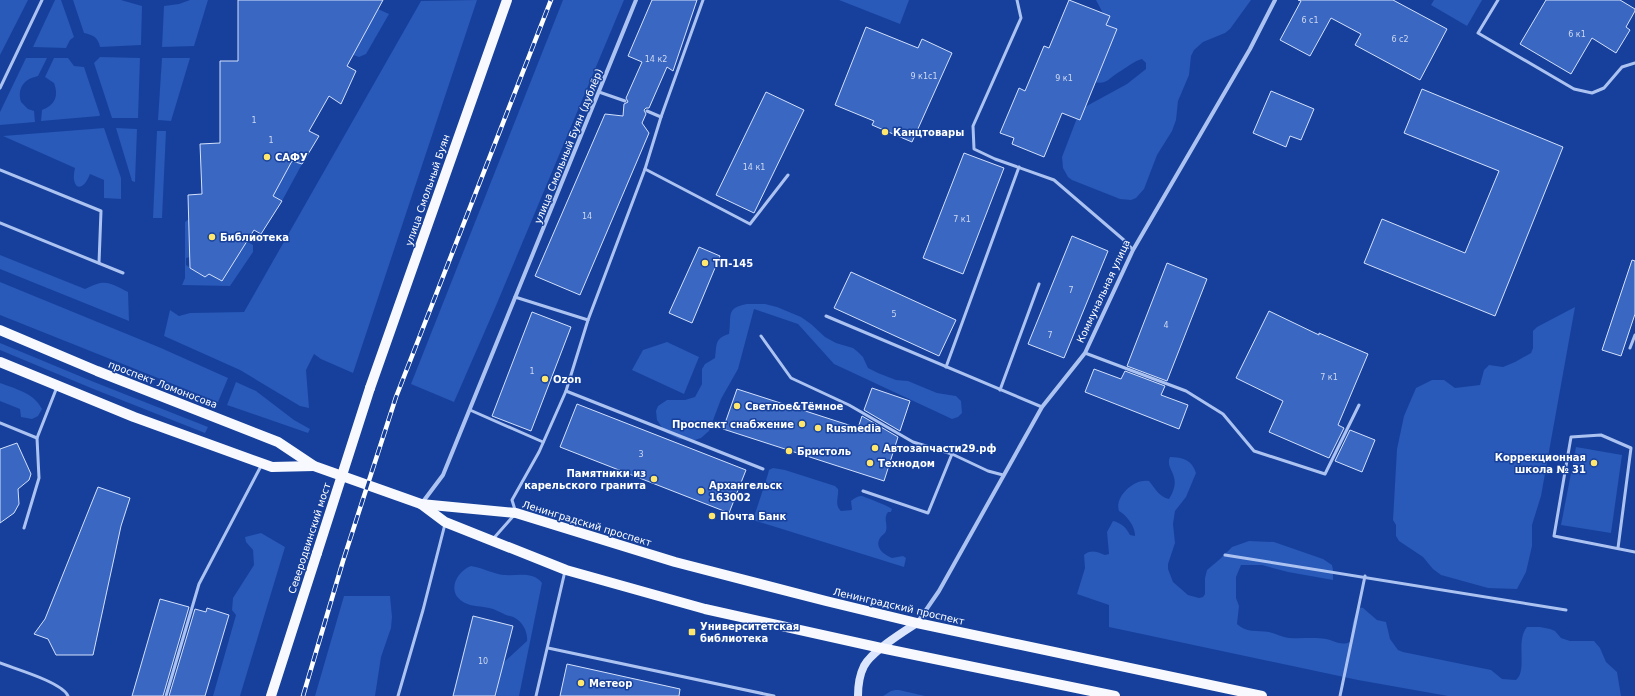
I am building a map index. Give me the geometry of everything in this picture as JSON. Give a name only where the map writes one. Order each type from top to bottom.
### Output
[{"type":"main road","name":"улица Смольный Буян","points":[[370,388],[506,0]]},
{"type":"main road","name":"проспект Ломоносова","points":[[0,330],[97,371],[278,442],[314,466],[421,504]]},
{"type":"main road","name":"проспект Ломоносова","points":[[0,362],[134,417],[262,464],[272,467],[314,466]]},
{"type":"main road","name":"Северодвинский мост","points":[[271,696],[370,388]]},
{"type":"main road","name":"Ленинградский проспект","points":[[421,504],[516,512],[675,562],[917,623],[1262,696]]},
{"type":"main road","points":[[421,504],[445,522],[566,570],[705,609],[881,648],[1115,696]]},
{"type":"main road","name":"Коммунальная улица","points":[[858,696],[858,686],[864,665],[881,648],[917,623]]},
{"type":"street","name":"улица Смольный Буян (дублёр)","points":[[421,504],[443,475],[636,0]]},
{"type":"street","name":"Коммунальная улица","points":[[917,623],[939,591],[1042,407],[1085,353],[1133,250],[1250,49],[1275,0]]},
{"type":"lane","points":[[0,88],[42,0]]},
{"type":"lane","points":[[491,540],[516,512],[512,500],[543,442],[566,391],[588,320],[645,169],[661,117],[703,0]]},
{"type":"lane","points":[[1017,0],[1021,18],[973,126],[974,149],[995,159],[1054,180],[1125,241],[1133,250]]},
{"type":"lane","points":[[1498,0],[1478,34],[1574,90],[1592,93],[1604,88],[1622,67],[1635,63]]},
{"type":"lane","points":[[599,92],[625,101]]},
{"type":"lane","points":[[648,111],[661,117]]},
{"type":"lane","points":[[946,367],[1019,167]]},
{"type":"lane","points":[[645,169],[750,224],[788,175]]},
{"type":"lane","points":[[0,170],[101,211],[99,263]]},
{"type":"lane","points":[[0,223],[123,273]]},
{"type":"lane","points":[[1000,390],[1040,284]]},
{"type":"lane","points":[[515,298],[588,320]]},
{"type":"lane","points":[[826,316],[1042,407]]},
{"type":"lane","points":[[1630,348],[1635,335]]},
{"type":"lane","points":[[761,336],[791,378],[849,405],[913,442],[952,454],[988,471],[1003,475]]},
{"type":"lane","points":[[1085,353],[1186,391],[1223,414],[1254,450],[1325,474],[1359,405]]},
{"type":"lane","points":[[24,528],[39,478],[37,438],[57,386]]},
{"type":"lane","points":[[566,391],[763,469]]},
{"type":"lane","points":[[470,410],[543,442]]},
{"type":"lane","points":[[0,423],[37,438]]},
{"type":"lane","points":[[1618,548],[1631,448],[1601,435],[1571,437],[1554,536],[1635,552]]},
{"type":"lane","points":[[863,491],[928,513],[952,454]]},
{"type":"lane","points":[[166,696],[199,584],[262,464]]},
{"type":"lane","points":[[398,696],[423,610],[445,522]]},
{"type":"lane","points":[[1225,555],[1365,576],[1566,610]]},
{"type":"lane","points":[[536,696],[566,570]]},
{"type":"lane","points":[[1340,696],[1365,576]]},
{"type":"lane","points":[[548,648],[774,696]]},
{"type":"lane","points":[[0,664],[47,680],[66,691],[68,696]]},
{"type":"shaded area","points":[[0,0],[28,0],[0,55]]},
{"type":"shaded area","points":[[55,0],[61,0],[74,37],[70,40],[66,48],[33,47]]},
{"type":"shaded area","points":[[73,0],[121,0],[142,6],[141,45],[100,47],[95,37],[84,33]]},
{"type":"shaded area","points":[[190,0],[208,0],[194,46],[162,47],[164,6],[179,4]]},
{"type":"shaded area","points":[[477,0],[353,373],[321,359],[314,354],[306,370],[309,408],[300,406],[240,370],[164,336],[170,310],[179,316],[190,313],[244,312],[421,1]]},
{"type":"shaded area","points":[[563,0],[624,0],[454,402],[411,384]]},
{"type":"shaded area","points":[[839,0],[909,0],[900,24]]},
{"type":"shaded area","points":[[1096,0],[1251,0],[1230,29],[1225,33],[1203,42],[1194,50],[1191,56],[1189,75],[1178,101],[1176,120],[1172,131],[1157,155],[1144,189],[1136,198],[1131,200],[1120,199],[1072,180],[1068,177],[1063,168],[1062,157],[1077,118],[1083,108],[1127,84],[1146,69],[1146,63],[1142,59],[1133,63],[1105,82],[1094,82],[1107,30],[1106,19]]},
{"type":"shaded area","points":[[1434,0],[1482,0],[1467,26],[1431,5]]},
{"type":"shaded area","points":[[378,9],[389,14],[366,54],[359,57],[353,55]]},
{"type":"shaded area","points":[[100,57],[140,58],[138,118],[112,118],[94,63]]},
{"type":"shaded area","points":[[26,58],[47,58],[38,76],[25,82],[20,92],[21,102],[28,109],[34,111],[35,122],[0,125],[0,112]]},
{"type":"shaded area","points":[[54,58],[68,58],[74,66],[84,67],[100,115],[99,116],[41,121],[42,110],[53,103],[56,96],[54,83],[45,77]]},
{"type":"shaded area","points":[[162,58],[190,58],[171,121],[158,120]]},
{"type":"shaded area","points":[[104,128],[121,178],[121,199],[104,198],[104,180],[90,174],[84,185],[80,187],[78,186],[75,184],[74,180],[75,168],[3,136]]},
{"type":"shaded area","points":[[116,128],[137,129],[135,182],[132,181]]},
{"type":"shaded area","points":[[157,131],[166,131],[162,218],[153,218]]},
{"type":"shaded area","points":[[292,160],[302,164],[282,201],[266,193],[276,190]]},
{"type":"shaded area","points":[[189,219],[190,257],[186,258],[186,265],[205,277],[246,241],[253,245],[253,252],[230,286],[182,285],[185,278],[185,222]]},
{"type":"shaded area","points":[[0,255],[85,289],[98,284],[107,283],[128,292],[129,321],[0,269]]},
{"type":"shaded area","points":[[0,282],[161,348],[228,378],[218,402],[0,315]]},
{"type":"shaded area","points":[[747,304],[765,304],[777,307],[801,317],[825,337],[836,343],[853,348],[863,357],[868,368],[896,380],[908,381],[937,393],[956,396],[961,401],[962,413],[958,417],[952,419],[834,364],[798,324],[754,309],[738,369],[721,399],[709,431],[701,438],[695,440],[679,439],[665,432],[657,420],[656,411],[658,406],[667,400],[685,400],[695,397],[702,384],[702,369],[705,364],[715,358],[716,346],[719,340],[729,334],[732,311],[735,308]]},
{"type":"shaded area","points":[[1575,307],[1541,496],[1532,525],[1532,546],[1526,572],[1517,589],[1488,588],[1441,575],[1433,569],[1423,557],[1399,541],[1396,536],[1396,525],[1393,520],[1397,449],[1404,416],[1416,388],[1432,380],[1444,380],[1455,388],[1480,385],[1484,370],[1489,365],[1503,367],[1531,353],[1533,348],[1533,331],[1537,327]]},
{"type":"shaded area","points":[[667,342],[699,357],[684,394],[632,370],[643,350]]},
{"type":"shaded area","points":[[0,343],[208,427],[205,433],[91,388],[0,350]]},
{"type":"shaded area","points":[[236,382],[256,391],[294,420],[310,429],[308,433],[227,405]]},
{"type":"shaded area","points":[[0,383],[24,392],[34,399],[42,409],[38,416],[32,419],[21,417],[20,409],[0,401]]},
{"type":"shaded area","points":[[1576,447],[1622,455],[1611,533],[1561,525]]},
{"type":"shaded area","points":[[1170,457],[1186,460],[1192,465],[1196,473],[1186,497],[1175,511],[1173,524],[1175,543],[1168,564],[1168,569],[1173,582],[1188,595],[1199,598],[1203,597],[1205,594],[1205,578],[1207,570],[1232,547],[1249,541],[1274,542],[1323,559],[1332,565],[1333,580],[1288,572],[1262,565],[1241,565],[1236,577],[1236,598],[1239,606],[1237,624],[1240,627],[1248,630],[1269,632],[1289,638],[1322,638],[1347,643],[1350,642],[1353,622],[1358,607],[1363,608],[1377,620],[1386,622],[1390,639],[1398,650],[1491,670],[1502,679],[1516,680],[1521,669],[1521,647],[1524,633],[1527,627],[1540,627],[1555,631],[1561,638],[1570,641],[1594,641],[1600,648],[1606,662],[1617,672],[1621,696],[1448,696],[1358,680],[1109,627],[1109,605],[1077,594],[1085,568],[1084,555],[1092,552],[1105,555],[1109,554],[1107,532],[1113,521],[1123,526],[1130,535],[1135,536],[1132,525],[1128,518],[1119,511],[1118,506],[1122,495],[1132,485],[1137,482],[1149,481],[1160,494],[1169,499],[1175,484],[1173,474],[1169,466]]},
{"type":"shaded area","points":[[773,468],[785,470],[835,486],[838,489],[837,504],[841,511],[852,510],[851,501],[859,496],[891,508],[891,512],[888,512],[887,514],[886,531],[880,538],[878,545],[881,551],[889,557],[892,558],[903,556],[906,558],[904,567],[753,520],[769,470]]},
{"type":"shaded area","points":[[261,533],[285,547],[240,696],[213,696],[236,615],[232,610],[233,598],[254,565],[253,550],[246,542],[245,537]]},
{"type":"shaded area","points":[[471,566],[504,575],[529,575],[538,579],[542,583],[519,696],[496,696],[503,663],[527,641],[526,631],[523,625],[514,617],[505,615],[491,608],[474,606],[459,599],[454,589],[455,583],[461,573]]},
{"type":"shaded area","points":[[344,596],[390,596],[392,617],[391,628],[381,657],[375,696],[315,696]]},
{"type":"shaded area","points":[[895,690],[899,690],[925,696],[883,696]]},
{"type":"building","name":"САФУ","points":[[238,0],[383,0],[347,66],[356,71],[341,104],[329,96],[309,131],[319,136],[302,164],[292,161],[273,196],[282,201],[261,234],[254,230],[222,281],[209,274],[205,277],[190,268],[188,195],[202,194],[200,144],[220,143],[220,61],[238,61]]},
{"type":"building","points":[[652,0],[697,0],[673,71],[667,67],[649,108],[644,110],[646,114],[642,123],[649,133],[580,295],[535,276],[605,114],[623,116],[624,104],[628,102],[626,98],[642,62],[628,56]]},
{"type":"building","points":[[1069,0],[1110,16],[1106,25],[1117,29],[1080,120],[1062,113],[1044,157],[1012,144],[1014,138],[1000,133],[1019,88],[1025,91],[1044,46],[1049,48]]},
{"type":"building","points":[[1298,0],[1393,0],[1447,29],[1420,80],[1355,45],[1361,34],[1331,18],[1310,56],[1280,40],[1301,1]]},
{"type":"building","points":[[1546,0],[1620,0],[1635,9],[1635,11],[1626,27],[1630,30],[1616,53],[1592,38],[1571,74],[1520,44]]},
{"type":"building","points":[[866,27],[918,48],[922,39],[952,53],[912,142],[872,125],[874,121],[835,105]]},
{"type":"building","points":[[1422,89],[1563,147],[1495,316],[1364,263],[1382,219],[1465,253],[1499,171],[1404,133]]},
{"type":"building","points":[[1271,91],[1314,109],[1301,140],[1290,136],[1286,147],[1253,133]]},
{"type":"building","points":[[766,92],[804,110],[754,213],[716,195]]},
{"type":"building","points":[[964,153],[1004,168],[963,274],[923,258]]},
{"type":"building","points":[[1072,236],[1108,251],[1064,358],[1028,344]]},
{"type":"building","points":[[699,247],[720,256],[692,323],[669,313]]},
{"type":"building","points":[[1632,260],[1635,261],[1635,314],[1621,356],[1602,350]]},
{"type":"building","points":[[1167,263],[1207,279],[1167,381],[1127,366]]},
{"type":"building","points":[[851,272],[956,320],[939,356],[834,308]]},
{"type":"building","points":[[1269,311],[1319,335],[1319,333],[1368,354],[1338,425],[1344,428],[1329,458],[1269,432],[1283,401],[1236,378]]},
{"type":"building","points":[[532,312],[571,327],[531,431],[492,416]]},
{"type":"building","points":[[1094,369],[1121,379],[1125,371],[1165,386],[1161,395],[1188,405],[1179,429],[1085,392]]},
{"type":"building","points":[[872,388],[910,401],[900,431],[864,410]]},
{"type":"building","points":[[737,389],[858,428],[862,416],[898,437],[884,481],[723,429]]},
{"type":"building","points":[[577,404],[746,470],[729,513],[560,447]]},
{"type":"building","points":[[1350,430],[1375,440],[1362,472],[1335,461]]},
{"type":"building","points":[[17,443],[31,474],[29,480],[18,489],[19,504],[14,513],[0,523],[0,449]]},
{"type":"building","points":[[98,487],[130,498],[121,526],[93,655],[56,655],[48,639],[34,634],[45,619]]},
{"type":"building","points":[[160,599],[189,607],[163,696],[132,696]]},
{"type":"building","points":[[207,608],[229,615],[205,696],[169,696],[195,609],[206,612]]},
{"type":"building","points":[[473,616],[513,626],[495,696],[453,696]]},
{"type":"building","points":[[567,664],[680,689],[679,696],[560,696]]},
{"type":"railway","points":[[303,696],[343,561],[396,397],[551,0]]},
{"type":"place","name":"Канцтовары","points":[[885,132]]},
{"type":"place","name":"САФУ","points":[[267,157]]},
{"type":"place","name":"Библиотека","points":[[212,237]]},
{"type":"place","name":"ТП-145","points":[[705,263]]},
{"type":"place","name":"Ozon","points":[[545,379]]},
{"type":"place","name":"Светлое&Тёмное","points":[[737,406]]},
{"type":"place","name":"Проспект снабжение","points":[[802,424]]},
{"type":"place","name":"Rusmedia","points":[[818,428]]},
{"type":"place","name":"Автозапчасти29.рф","points":[[875,448]]},
{"type":"place","name":"Бристоль","points":[[789,451]]},
{"type":"place","name":"Технодом","points":[[870,463]]},
{"type":"place","name":"Коррекционная школа № 31","points":[[1594,463]]},
{"type":"place","name":"Памятники из карельского гранита","points":[[654,479]]},
{"type":"place","name":"Архангельск 163002","points":[[701,491]]},
{"type":"place","name":"Почта Банк","points":[[712,516]]},
{"type":"place","name":"Университетская библиотека","points":[[692,632]]},
{"type":"place","name":"Метеор","points":[[581,683]]}]
